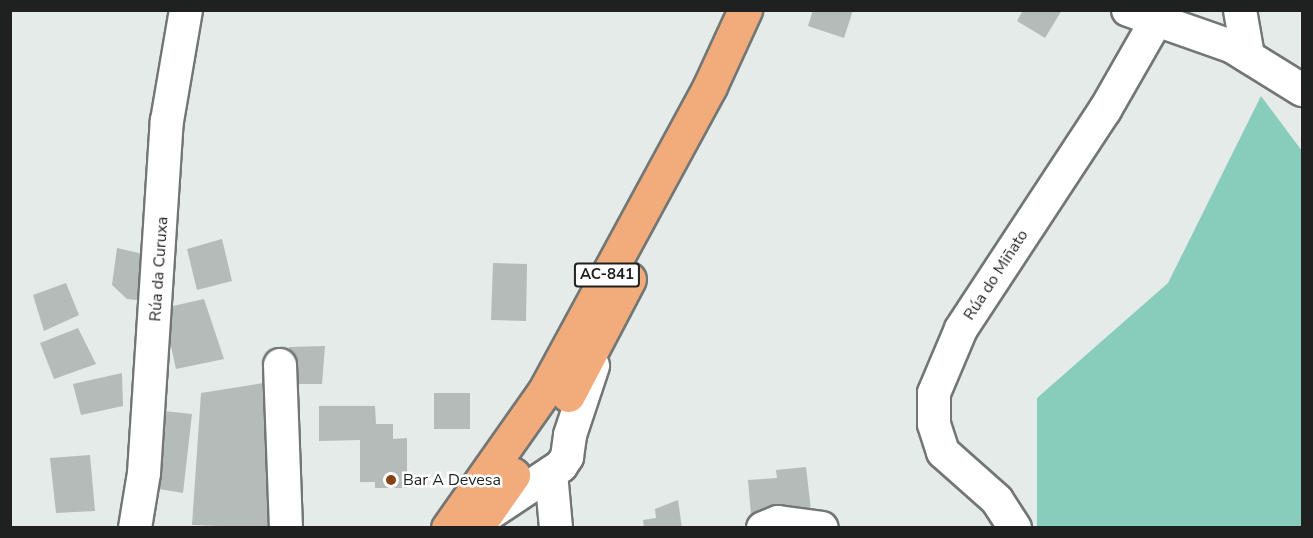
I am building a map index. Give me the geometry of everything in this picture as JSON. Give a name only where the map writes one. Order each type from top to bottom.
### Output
[{"type":"main road","name":"AC-841","points":[[468,519],[529,464],[553,424],[601,312],[745,10]]},
{"type":"main road","name":"AC-841","points":[[468,519],[544,392],[601,312],[766,10]]},
{"type":"street","name":"Rúa da Curuxa","points":[[135,528],[144,473],[167,120],[186,10]]},
{"type":"street","points":[[1240,10],[1248,56]]},
{"type":"street","name":"Rúa do Miñato","points":[[1015,528],[997,501],[943,452],[934,424],[934,393],[961,329],[1105,110],[1158,17],[1210,23],[1301,97]]},
{"type":"street","points":[[280,365],[286,528]]},
{"type":"street","points":[[529,464],[556,528]]},
{"type":"street","points":[[763,528],[778,522],[822,528]]},
{"type":"green space","points":[[1261,96],[1302,151],[1302,527],[1037,527],[1037,398],[1168,283]]},
{"type":"building","points":[[813,10],[853,10],[844,38],[808,26]]},
{"type":"building","points":[[1023,10],[1062,10],[1045,38],[1017,21]]},
{"type":"building","points":[[222,239],[232,281],[197,290],[187,249]]},
{"type":"building","points":[[117,248],[143,254],[137,300],[127,299],[112,285]]},
{"type":"building","points":[[493,263],[527,264],[526,321],[491,320]]},
{"type":"building","points":[[66,283],[79,315],[44,331],[33,295]]},
{"type":"building","points":[[204,299],[224,359],[176,369],[167,328],[173,306]]},
{"type":"building","points":[[78,328],[96,364],[54,379],[40,343]]},
{"type":"building","points":[[325,346],[322,384],[290,384],[289,347]]},
{"type":"building","points":[[122,373],[123,406],[81,415],[73,384]]},
{"type":"building","points":[[270,382],[275,528],[192,525],[201,393]]},
{"type":"building","points":[[434,393],[470,393],[470,429],[434,429]]},
{"type":"building","points":[[319,406],[375,406],[376,424],[393,424],[393,439],[407,438],[407,488],[375,488],[375,482],[360,482],[360,440],[319,441]]},
{"type":"building","points":[[164,411],[192,414],[183,493],[159,489]]},
{"type":"building","points":[[90,455],[95,511],[56,513],[50,458]]},
{"type":"building","points":[[806,467],[811,510],[751,515],[748,480],[777,478],[776,470]]},
{"type":"building","points":[[678,500],[682,528],[644,528],[643,520],[656,518],[655,509]]},
{"type":"place","name":"Bar A Devesa","points":[[391,480]]}]
